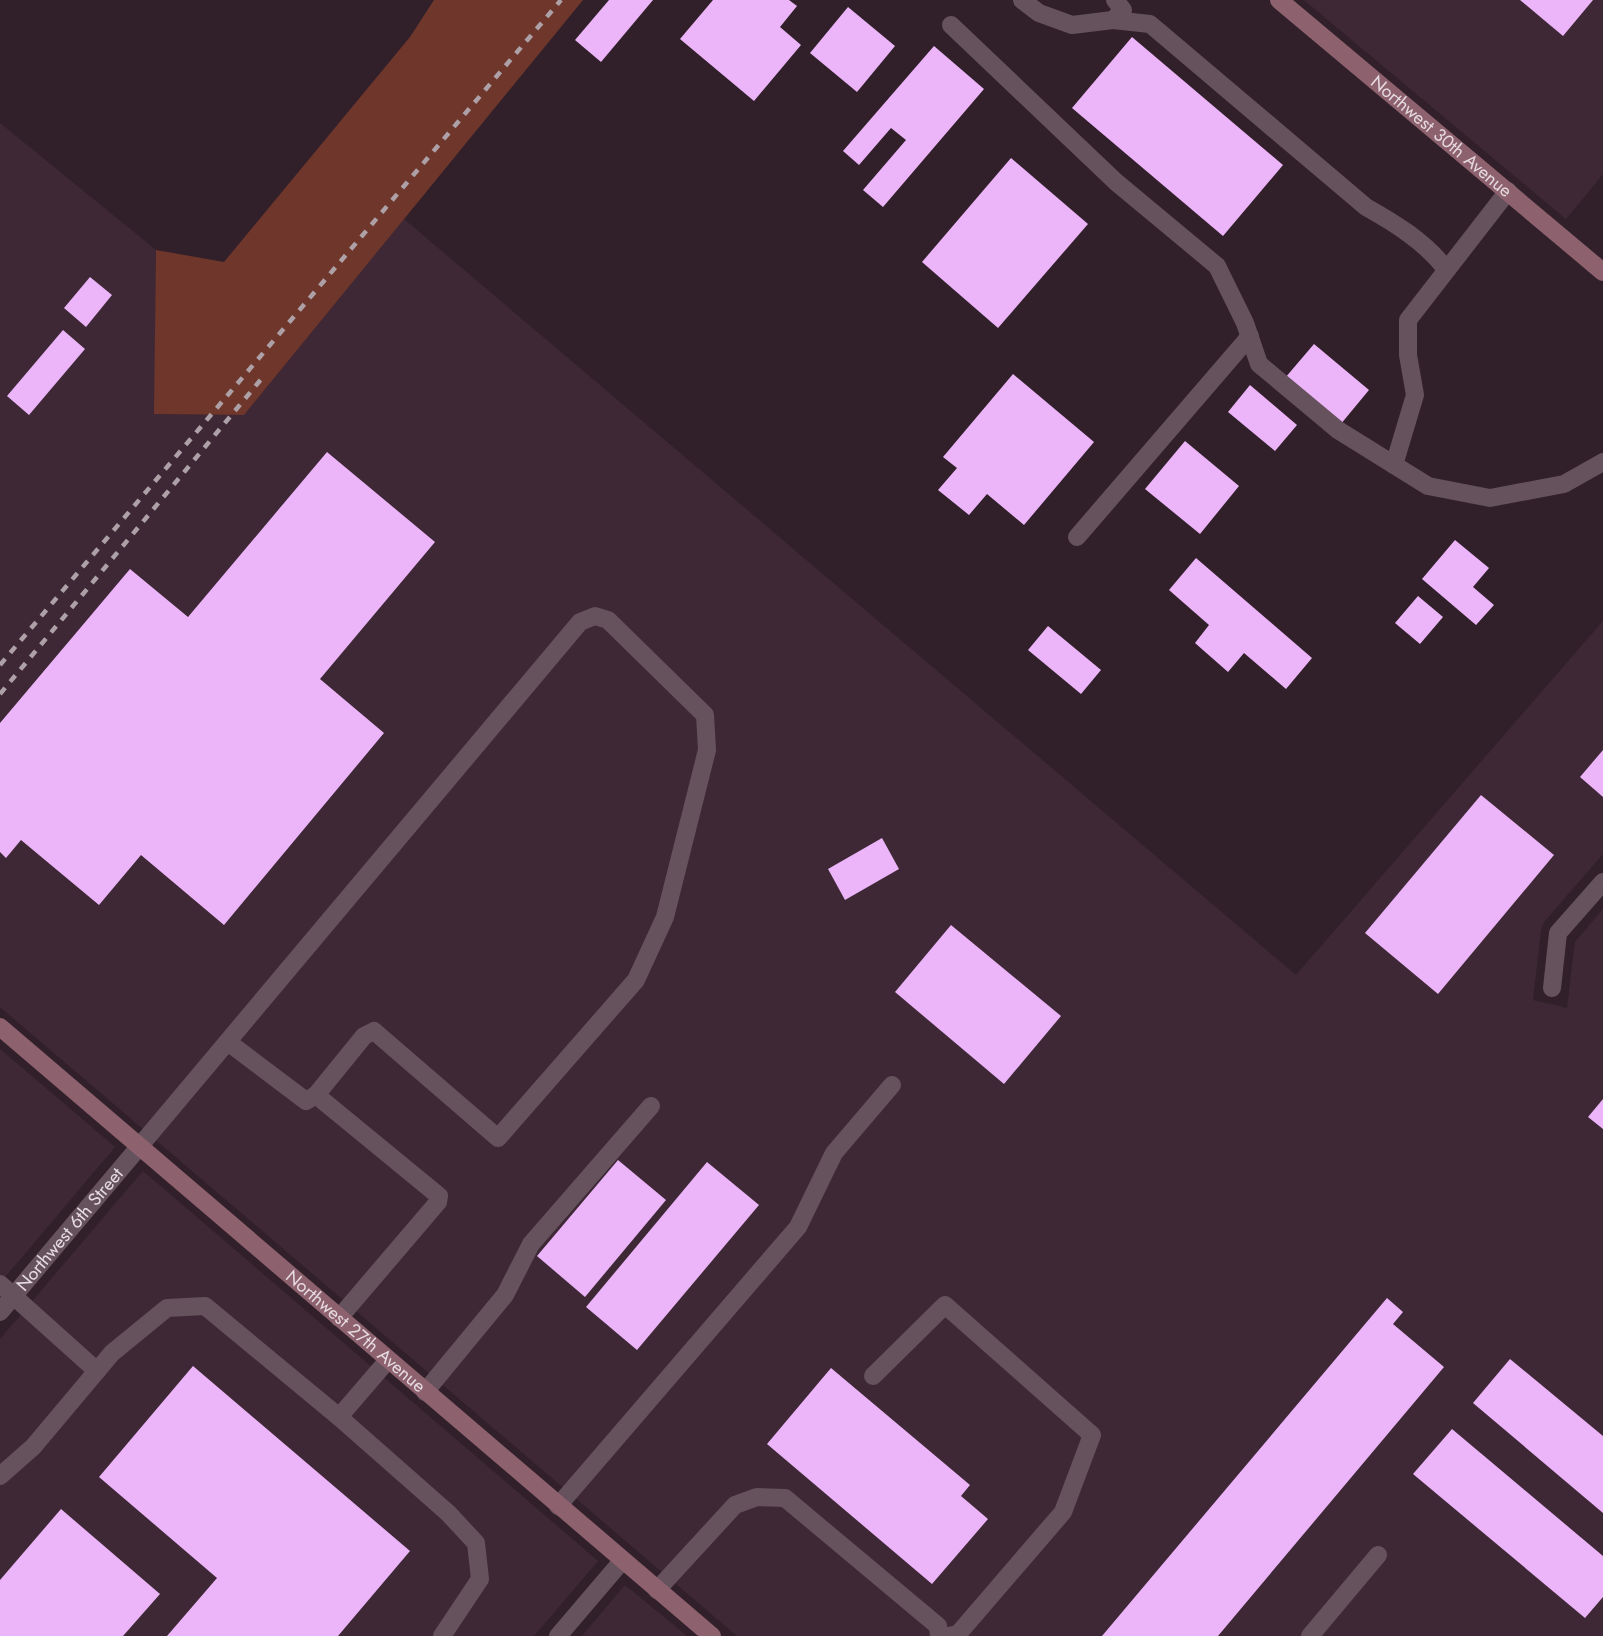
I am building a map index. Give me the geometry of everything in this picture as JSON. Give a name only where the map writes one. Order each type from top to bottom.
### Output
[{"type":"main road","name":"Northwest 30th Avenue","points":[[1279,0],[1603,272]]},
{"type":"main road","name":"Northwest 27th Avenue","points":[[0,1027],[712,1636]]},
{"type":"street","points":[[1022,0],[1039,13],[1072,25],[1113,20],[1150,24],[1366,207],[1403,228],[1432,252],[1446,269]]},
{"type":"street","points":[[1113,20],[1123,10],[1115,0]]},
{"type":"street","points":[[951,25],[1116,182],[1217,267],[1250,336],[1259,364],[1338,430],[1428,486],[1490,498],[1564,484],[1603,462]]},
{"type":"street","points":[[1394,465],[1415,395],[1408,355],[1408,320],[1508,191]]},
{"type":"street","points":[[1077,537],[1250,336]]},
{"type":"street","name":"Northwest 6th Street","points":[[0,1312],[7,1289],[139,1146],[580,622],[595,616],[608,620],[705,715],[707,750],[665,917],[636,980],[498,1138],[374,1031],[364,1036],[316,1095]]},
{"type":"street","points":[[1552,988],[1558,933],[1603,882]]},
{"type":"street","points":[[228,1042],[299,1097],[306,1101],[316,1095],[439,1196],[438,1202],[339,1318]]},
{"type":"street","points":[[558,1506],[798,1227],[834,1153],[892,1085]]},
{"type":"street","points":[[425,1392],[505,1295],[531,1244],[651,1106]]},
{"type":"street","points":[[7,1289],[97,1371]]},
{"type":"street","points":[[873,1376],[945,1305],[1092,1436],[1063,1512],[958,1634],[948,1636]]},
{"type":"street","points":[[0,1476],[33,1447],[112,1353],[167,1308],[206,1306],[339,1417],[448,1513],[477,1543],[480,1579],[442,1636]]},
{"type":"street","points":[[339,1417],[388,1360]]},
{"type":"street","points":[[657,1590],[735,1505],[757,1497],[785,1498],[938,1626],[939,1636]]},
{"type":"street","points":[[1310,1636],[1378,1555]]},
{"type":"street","points":[[558,1636],[622,1561]]},
{"type":"shaded area","points":[[434,0],[583,0],[244,415],[154,414],[156,250],[224,262],[410,37]]},
{"type":"shaded area","points":[[1304,0],[1603,0],[1603,174],[1566,219]]},
{"type":"shaded area","points":[[0,123],[156,250],[155,414],[244,415],[404,219],[1296,975],[1603,621],[1603,854],[1544,922],[1541,930],[1533,1000],[1567,1008],[1575,942],[1603,909],[1603,1636],[737,1636],[0,1007]]},
{"type":"shaded area","points":[[0,1049],[115,1147],[0,1283]]},
{"type":"shaded area","points":[[143,1171],[598,1561],[534,1636],[0,1636],[0,1339]]},
{"type":"shaded area","points":[[625,1585],[687,1636],[582,1636]]},
{"type":"building","points":[[609,0],[653,0],[601,62],[575,40]]},
{"type":"building","points":[[713,0],[789,0],[797,6],[780,27],[801,45],[754,101],[680,39]]},
{"type":"building","points":[[1520,0],[1593,0],[1563,36]]},
{"type":"building","points":[[848,7],[895,46],[857,92],[810,53]]},
{"type":"building","points":[[1132,37],[1283,165],[1223,236],[1072,108]]},
{"type":"building","points":[[934,46],[984,89],[883,207],[863,190],[906,140],[891,128],[859,165],[843,151]]},
{"type":"building","points":[[1011,158],[1088,224],[998,328],[922,262]]},
{"type":"building","points":[[90,277],[112,295],[86,327],[64,308]]},
{"type":"building","points":[[63,330],[85,349],[29,415],[7,396]]},
{"type":"building","points":[[1314,344],[1369,390],[1340,425],[1285,378]]},
{"type":"building","points":[[1013,374],[1094,442],[1024,525],[987,494],[969,515],[938,490],[957,468],[943,457]]},
{"type":"building","points":[[1250,385],[1297,425],[1275,451],[1228,412]]},
{"type":"building","points":[[1185,441],[1239,486],[1200,534],[1145,489]]},
{"type":"building","points":[[327,452],[435,542],[320,679],[384,733],[224,925],[141,855],[99,905],[21,840],[6,858],[0,852],[0,723],[130,569],[188,617]]},
{"type":"building","points":[[1455,540],[1489,568],[1473,587],[1494,605],[1476,625],[1422,579]]},
{"type":"building","points":[[1196,558],[1312,658],[1286,689],[1244,653],[1228,672],[1195,643],[1209,625],[1169,590]]},
{"type":"building","points":[[1418,596],[1443,617],[1420,644],[1395,623]]},
{"type":"building","points":[[1048,626],[1101,670],[1081,694],[1028,650]]},
{"type":"building","points":[[1603,750],[1603,797],[1580,777]]},
{"type":"building","points":[[1481,795],[1554,855],[1438,994],[1365,933]]},
{"type":"building","points":[[882,838],[899,869],[845,900],[828,869]]},
{"type":"building","points":[[951,925],[1061,1016],[1004,1084],[895,992]]},
{"type":"building","points":[[1603,1099],[1603,1129],[1588,1117]]},
{"type":"building","points":[[618,1160],[666,1200],[585,1297],[537,1256]]},
{"type":"building","points":[[707,1162],[759,1205],[637,1350],[586,1307]]},
{"type":"building","points":[[1387,1298],[1403,1312],[1393,1324],[1444,1367],[1218,1636],[1102,1636]]},
{"type":"building","points":[[1510,1359],[1603,1436],[1603,1513],[1473,1403]]},
{"type":"building","points":[[193,1366],[410,1551],[338,1636],[167,1636],[217,1578],[99,1477]]},
{"type":"building","points":[[831,1368],[970,1485],[961,1496],[988,1519],[932,1584],[767,1444]]},
{"type":"building","points":[[1452,1429],[1603,1556],[1603,1597],[1585,1618],[1413,1474]]},
{"type":"building","points":[[61,1509],[160,1594],[123,1636],[0,1636],[0,1580]]},
{"type":"railway","points":[[0,665],[561,0]]},
{"type":"railway","points":[[0,694],[263,377]]}]
